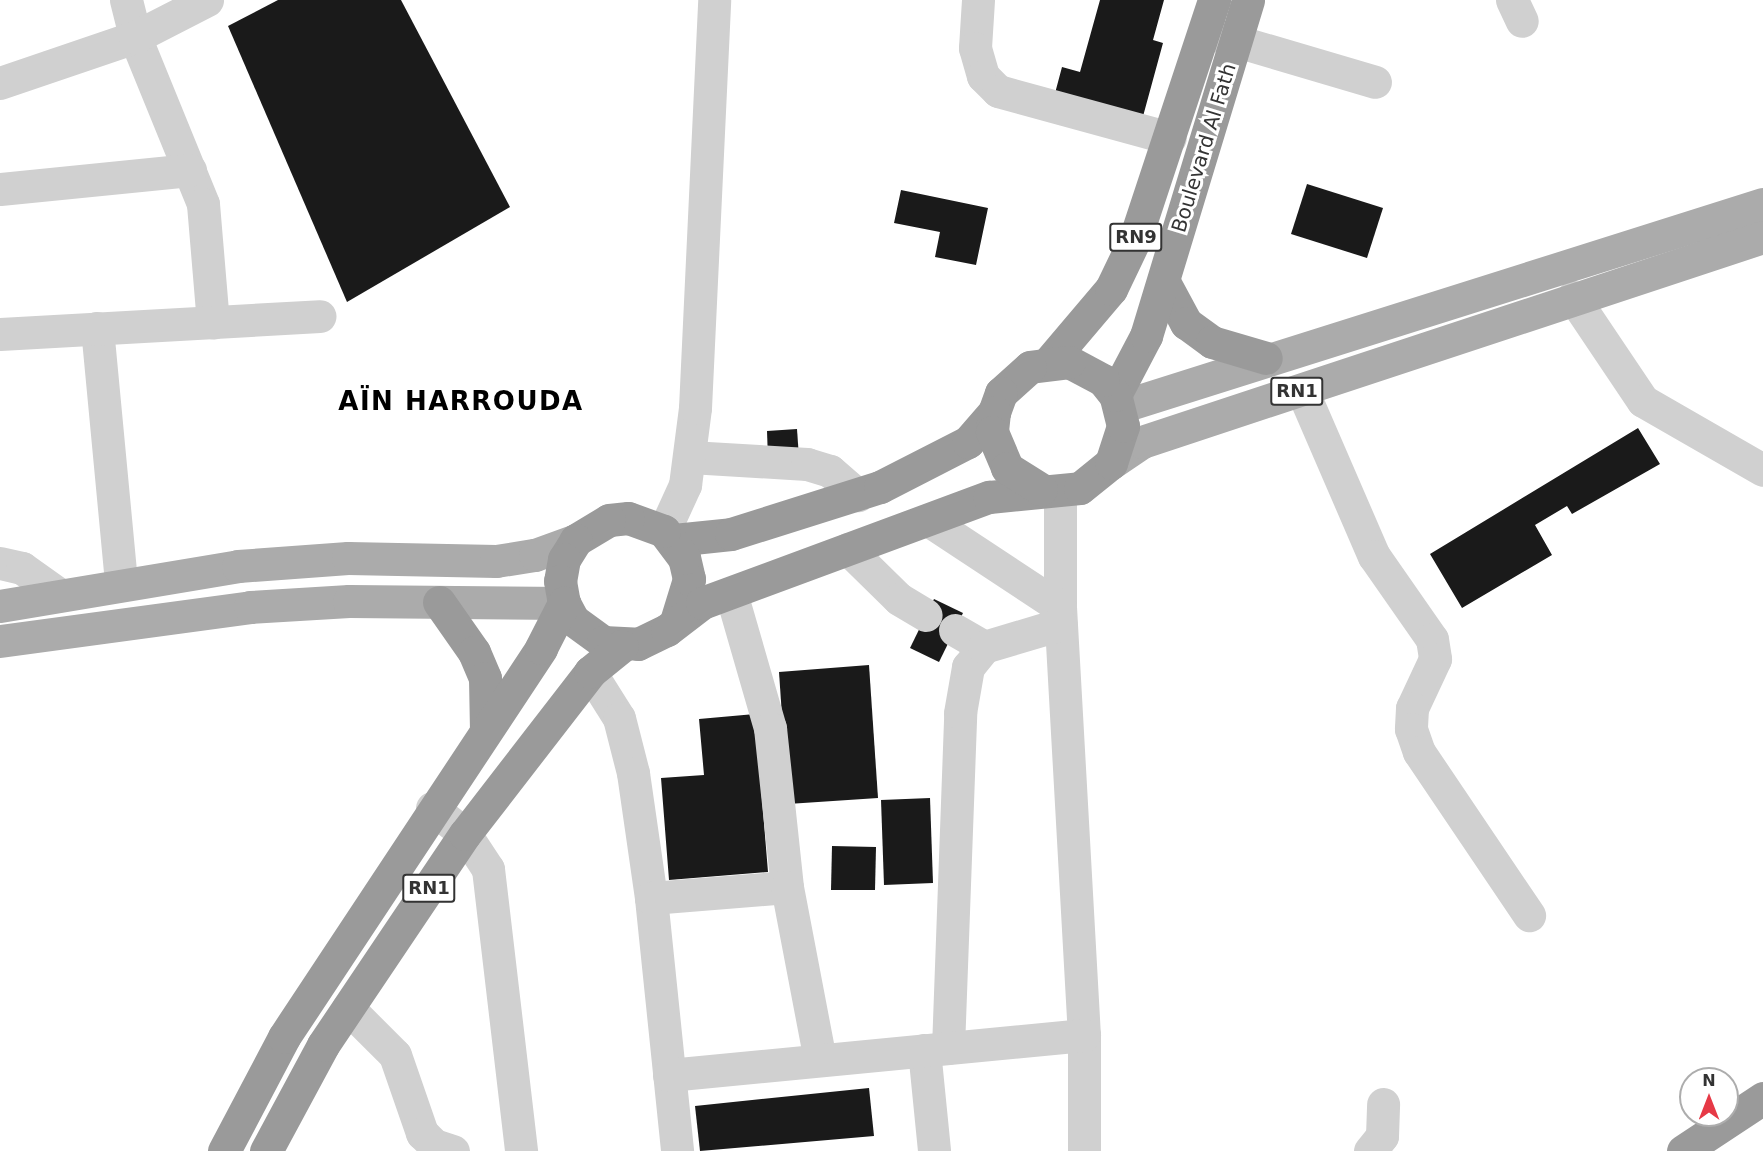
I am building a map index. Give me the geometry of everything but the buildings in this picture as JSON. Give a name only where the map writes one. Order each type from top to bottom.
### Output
[{"type":"highway","name":"Boulevard Al Fath","points":[[1049,362],[1111,289],[1136,239],[1214,0]]},
{"type":"highway","name":"Boulevard Al Fath","points":[[1117,401],[1146,336],[1164,282],[1248,0]]},
{"type":"highway","points":[[1164,282],[1186,323],[1212,342],[1266,358]]},
{"type":"highway","points":[[622,646],[587,633],[564,603],[560,581],[564,559],[576,540],[609,519],[637,519],[669,536],[731,534],[858,495],[960,447],[994,412],[1013,378],[1049,362],[1087,368],[1117,401]]},
{"type":"highway","name":"RN1","points":[[266,1151],[348,1008],[465,834],[590,672],[622,646],[653,639],[677,618],[731,593],[989,497],[1089,483],[1111,463],[1123,426],[1117,401]]},
{"type":"highway","points":[[994,412],[992,432],[1007,468],[1051,490]]},
{"type":"highway","points":[[669,536],[689,579],[677,618]]},
{"type":"highway","points":[[440,602],[474,652],[485,678],[486,729]]},
{"type":"highway","name":"RN1","points":[[224,1151],[285,1037],[432,808],[486,729],[564,603]]},
{"type":"highway","points":[[1683,1151],[1763,1098]]},
{"type":"main road","name":"RN1","points":[[1117,401],[1469,299],[1763,204]]},
{"type":"main road","name":"RN1","points":[[1111,463],[1142,442],[1573,297],[1763,237]]},
{"type":"main road","points":[[0,606],[122,583],[238,566],[348,558],[496,561],[535,555],[576,540]]},
{"type":"main road","points":[[0,641],[250,607],[440,602],[564,603]]},
{"type":"street","points":[[126,0],[135,37],[203,204],[213,323]]},
{"type":"street","points":[[0,83],[135,37],[207,0]]},
{"type":"street","points":[[669,536],[685,485],[690,458],[714,0]]},
{"type":"street","points":[[978,0],[975,48],[983,76],[998,91],[1170,138]]},
{"type":"street","points":[[1205,32],[1375,82]]},
{"type":"street","points":[[0,189],[190,170]]},
{"type":"street","points":[[1573,297],[1642,401],[1763,470]]},
{"type":"street","points":[[0,334],[319,316]]},
{"type":"street","points":[[97,328],[122,583]]},
{"type":"street","points":[[1302,390],[1374,556],[1432,639],[1435,659],[1412,708],[1411,729],[1419,752],[1529,915]]},
{"type":"street","points":[[690,458],[807,464],[830,471],[858,495]]},
{"type":"street","points":[[1051,490],[1084,1035],[1084,1151]]},
{"type":"street","points":[[928,519],[1060,616]]},
{"type":"street","points":[[848,549],[899,598],[926,615]]},
{"type":"street","points":[[0,563],[22,568],[60,595]]},
{"type":"street","points":[[731,593],[770,728],[787,887],[820,1060]]},
{"type":"street","points":[[934,1151],[936,1049],[960,714],[968,667],[984,646],[1060,616]]},
{"type":"street","points":[[955,630],[984,646]]},
{"type":"street","points":[[590,672],[619,718],[633,773],[651,898],[677,1151]]},
{"type":"street","points":[[432,808],[465,834],[488,869],[493,892],[521,1151]]},
{"type":"street","points":[[651,898],[787,887]]},
{"type":"street","points":[[348,1008],[395,1055],[422,1133],[434,1145],[453,1151]]},
{"type":"street","points":[[669,1075],[1084,1035]]},
{"type":"street","points":[[1371,1151],[1382,1136],[1383,1104]]},
{"type":"district","name":"AÏN HARROUDA","points":[[461,402]]}]
